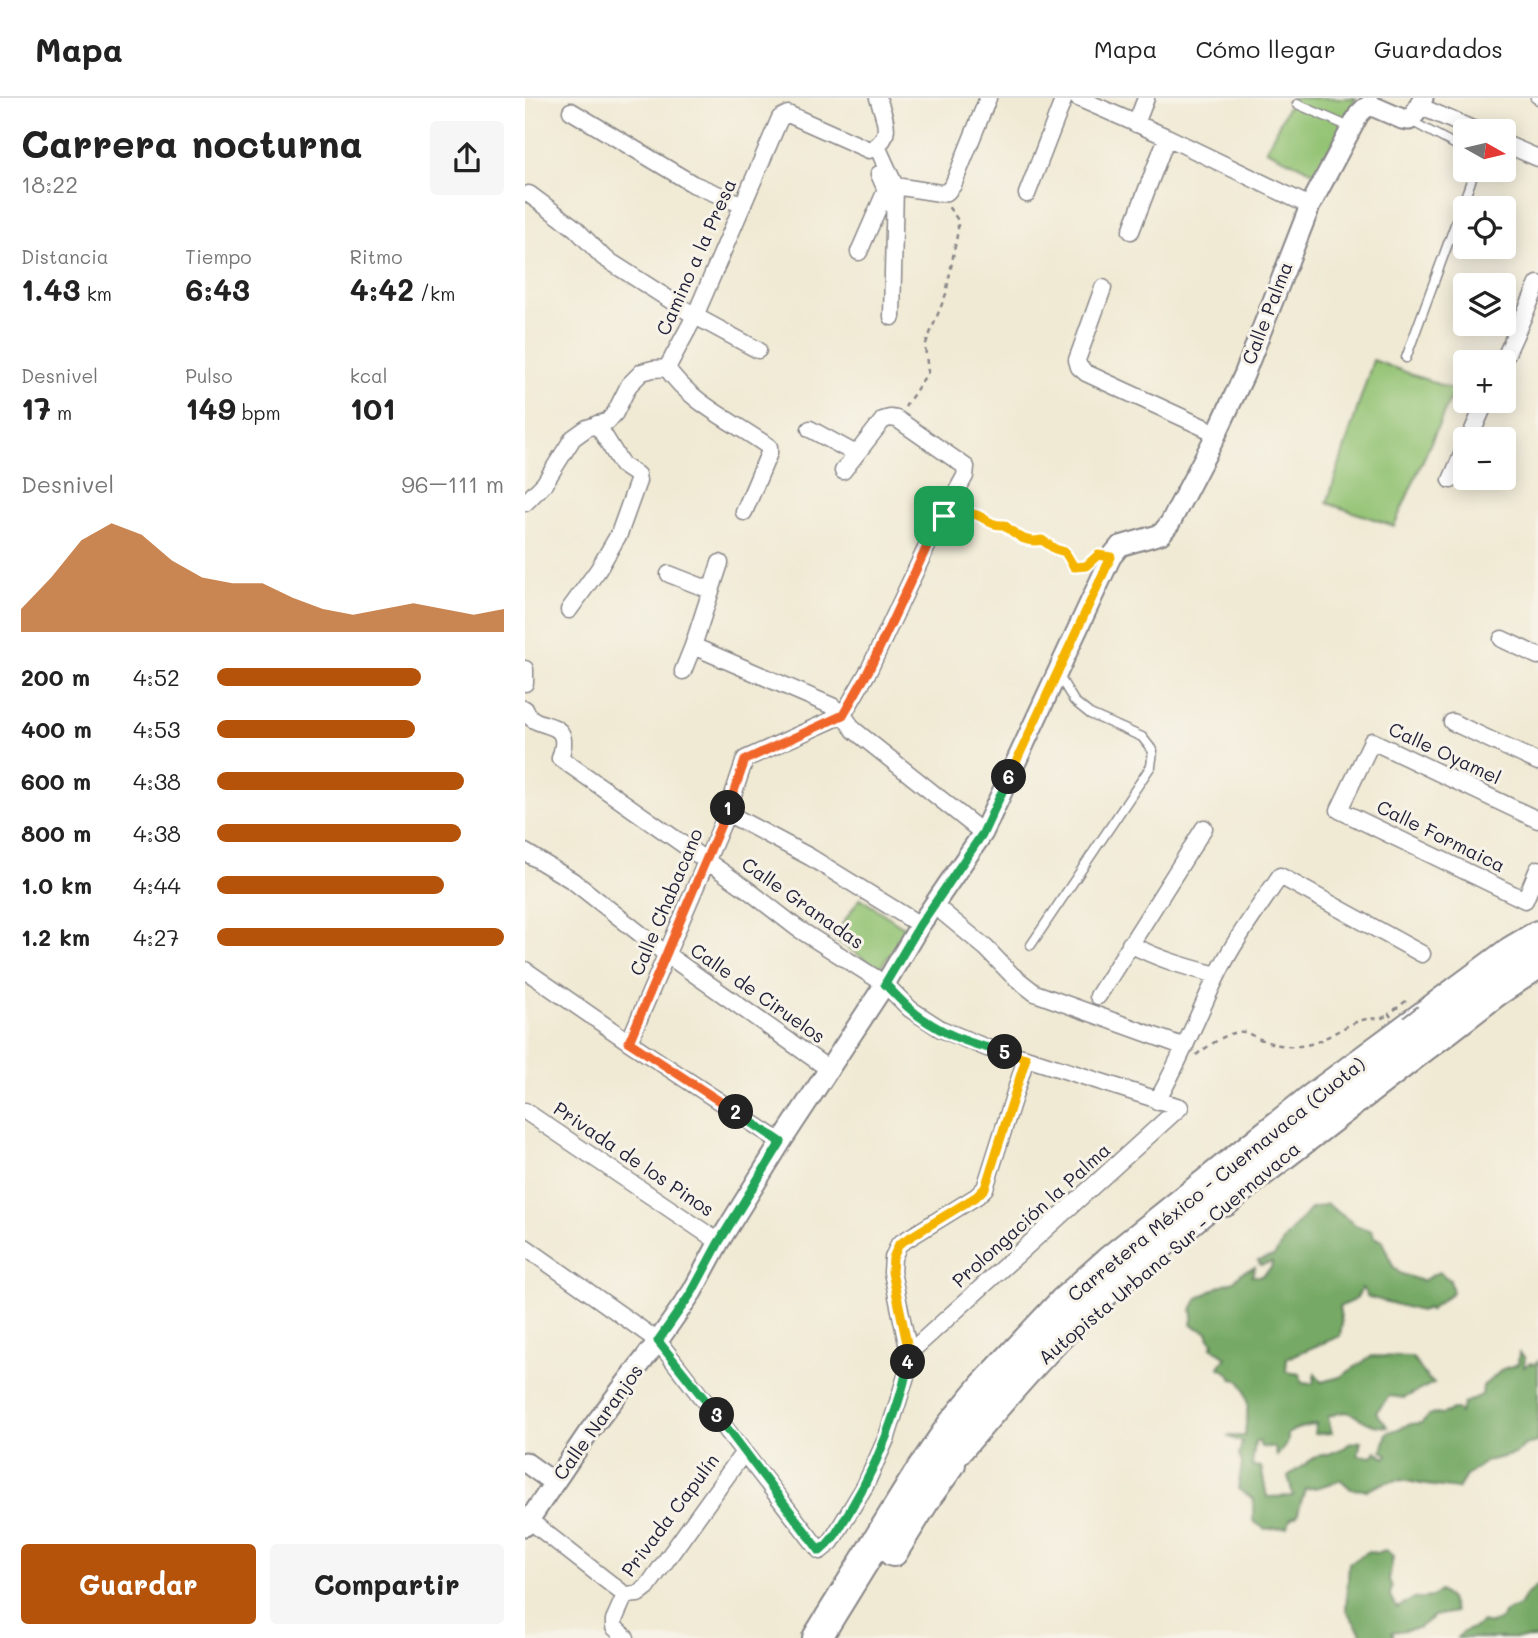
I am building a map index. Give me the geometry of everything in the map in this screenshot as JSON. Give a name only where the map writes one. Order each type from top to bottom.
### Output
[{"type":"highway","name":"Carretera México - Cuernavaca (Cuota)","points":[[818,1638],[917,1476],[951,1426],[985,1385],[1063,1302],[1311,1099],[1511,951],[1538,935]]},
{"type":"highway","name":"Autopista Urbana Sur - Cuernavaca","points":[[818,1638],[917,1481],[948,1437],[1011,1361],[1057,1313],[1125,1252],[1468,986],[1538,943]]},
{"type":"highway","name":"Carretera México - Cuernavaca (Cuota)","points":[[838,1638],[947,1463],[1022,1375],[1074,1321],[1126,1274],[1383,1067],[1507,973],[1538,956]]},
{"type":"highway","name":"Autopista Urbana Sur - Cuernavaca","points":[[838,1638],[937,1483],[982,1424],[1064,1336],[1259,1174],[1496,992],[1538,964]]},
{"type":"street","points":[[873,148],[886,136],[886,124],[878,98]]},
{"type":"street","points":[[895,186],[947,192],[953,185],[988,98]]},
{"type":"street","points":[[1027,194],[1064,98]]},
{"type":"street","points":[[1078,98],[1167,137],[1310,206]]},
{"type":"street","points":[[1136,124],[1146,98]]},
{"type":"street","name":"Calle Palma","points":[[1111,557],[1120,546],[1161,534],[1170,523],[1244,375],[1310,206],[1364,108],[1370,105],[1402,119],[1417,108]]},
{"type":"street","points":[[1417,108],[1453,122]]},
{"type":"street","points":[[571,111],[694,184],[743,205]]},
{"type":"street","name":"Camino a la Presa","points":[[667,368],[695,316],[781,118],[788,114],[873,148]]},
{"type":"street","points":[[1131,231],[1167,137]]},
{"type":"street","points":[[873,148],[895,186],[892,317]]},
{"type":"street","points":[[859,252],[886,190],[873,148]]},
{"type":"street","points":[[1516,149],[1538,158]]},
{"type":"street","points":[[529,194],[575,228],[603,257],[695,316],[758,350]]},
{"type":"street","points":[[1508,350],[1538,284]]},
{"type":"street","points":[[1103,288],[1077,360],[1079,366],[1086,373],[1216,433]]},
{"type":"street","points":[[525,503],[544,484],[573,438],[587,428],[608,421],[629,385],[642,372],[667,368],[684,388],[769,447],[769,453],[744,512]]},
{"type":"street","points":[[843,471],[883,420],[890,418],[897,419],[966,467],[965,476],[930,540],[869,670],[843,715]]},
{"type":"street","points":[[569,610],[598,570],[619,534],[638,481],[637,475],[622,465],[615,456],[597,424]]},
{"type":"street","points":[[810,429],[856,454]]},
{"type":"street","points":[[1451,480],[1453,475]]},
{"type":"street","name":"Calle Naranjos","points":[[527,1523],[588,1433],[692,1292],[719,1242],[781,1142],[830,1070],[920,925],[983,833],[1111,557]]},
{"type":"street","points":[[683,671],[720,563]]},
{"type":"street","points":[[669,574],[710,590]]},
{"type":"street","points":[[1502,639],[1538,656]]},
{"type":"street","points":[[693,646],[832,706],[854,730],[983,833]]},
{"type":"street","points":[[525,669],[525,683]]},
{"type":"street","name":"Calle Granadas","points":[[525,709],[530,717],[561,732],[564,741],[560,758],[748,890],[797,928],[885,984],[910,1009],[941,1030],[987,1048],[1180,1107]]},
{"type":"street","name":"Calle Chabacano","points":[[629,1042],[727,813],[745,760],[843,715]]},
{"type":"street","points":[[1452,722],[1538,762]]},
{"type":"street","name":"Calle Formaica","points":[[1372,741],[1339,810],[1525,900],[1538,869]]},
{"type":"street","name":"Calle Oyamel","points":[[1372,741],[1538,820]]},
{"type":"street","name":"Calle Granadas","points":[[727,813],[810,858],[920,925]]},
{"type":"street","points":[[1098,996],[1204,828]]},
{"type":"street","name":"Calle de Ciruelos","points":[[525,852],[573,881],[666,954],[830,1070]]},
{"type":"street","points":[[1157,1101],[1172,1075],[1217,975],[1280,876],[1422,954]]},
{"type":"street","points":[[934,905],[1035,993],[1185,1046]]},
{"type":"street","points":[[1130,944],[1171,963],[1217,975]]},
{"type":"street","points":[[525,970],[781,1142]]},
{"type":"street","points":[[525,1247],[658,1341],[820,1551],[831,1542],[865,1486],[887,1437],[907,1373],[909,1353],[892,1272],[893,1258],[899,1244],[977,1196],[985,1188],[1026,1058]]},
{"type":"street","name":"Prolongación la Palma","points":[[909,1353],[1180,1107]]},
{"type":"street","name":"Privada de los Pinos","points":[[525,1111],[719,1242]]},
{"type":"street","name":"Privada Capulín","points":[[625,1595],[638,1594],[647,1587],[744,1452]]},
{"type":"street","points":[[525,1462],[553,1482]]},
{"type":"street","points":[[527,1523],[625,1595],[614,1620],[614,1627],[627,1638]]},
{"type":"lane","points":[[1297,104],[1352,128]]},
{"type":"lane","points":[[1417,108],[1453,140]]},
{"type":"lane","points":[[1406,358],[1471,182]]},
{"type":"lane","points":[[1031,945],[1150,766],[1153,751],[1142,737],[1090,714],[1074,701],[1057,674]]},
{"type":"path","points":[[897,419],[928,372],[925,346],[946,294],[958,220],[940,193]]},
{"type":"path","points":[[944,516],[975,514],[995,525],[1004,525],[1031,542],[1042,540],[1065,552],[1074,567],[1086,566],[1098,555],[1111,557]]},
{"type":"path","points":[[1172,1075],[1205,1048],[1231,1034],[1246,1032],[1269,1042],[1298,1046],[1323,1040],[1361,1020],[1386,1016],[1390,1022]]},
{"type":"green space","points":[[1292,98],[1356,98],[1318,174],[1266,150]]},
{"type":"green space","points":[[1373,360],[1453,390],[1394,526],[1327,503]]},
{"type":"green space","points":[[860,898],[908,930],[879,969],[833,938]]},
{"type":"green space","points":[[1327,1204],[1357,1226],[1372,1231],[1374,1237],[1382,1241],[1399,1273],[1422,1281],[1439,1272],[1450,1280],[1453,1292],[1430,1311],[1428,1308],[1420,1311],[1368,1297],[1362,1288],[1356,1299],[1339,1307],[1342,1323],[1340,1336],[1287,1358],[1286,1372],[1300,1374],[1302,1383],[1313,1384],[1315,1373],[1321,1382],[1340,1377],[1372,1356],[1412,1357],[1434,1383],[1404,1398],[1389,1396],[1376,1412],[1388,1427],[1373,1425],[1351,1413],[1342,1412],[1328,1417],[1332,1433],[1314,1434],[1316,1424],[1291,1431],[1288,1434],[1288,1442],[1277,1456],[1275,1448],[1261,1447],[1259,1441],[1255,1441],[1252,1466],[1261,1467],[1267,1497],[1293,1496],[1288,1476],[1317,1456],[1329,1454],[1349,1444],[1361,1441],[1358,1455],[1372,1457],[1376,1451],[1385,1458],[1388,1454],[1382,1451],[1387,1433],[1421,1423],[1428,1416],[1437,1413],[1457,1410],[1460,1413],[1464,1403],[1482,1395],[1483,1386],[1503,1369],[1518,1364],[1519,1353],[1525,1358],[1524,1367],[1538,1361],[1538,1442],[1525,1445],[1515,1454],[1487,1461],[1466,1476],[1458,1489],[1402,1480],[1386,1482],[1368,1490],[1351,1489],[1341,1480],[1305,1489],[1297,1516],[1291,1518],[1287,1527],[1265,1529],[1253,1521],[1254,1499],[1238,1489],[1242,1442],[1227,1436],[1245,1436],[1248,1407],[1246,1395],[1239,1380],[1232,1379],[1219,1367],[1226,1357],[1211,1347],[1214,1344],[1207,1332],[1191,1325],[1191,1311],[1198,1298],[1234,1281],[1242,1272],[1255,1267],[1252,1276],[1262,1276],[1271,1268],[1272,1262],[1261,1265],[1258,1261],[1274,1256],[1310,1209]]},
{"type":"green space","points":[[1369,1551],[1387,1551],[1393,1557],[1389,1580],[1392,1587],[1390,1595],[1397,1608],[1413,1599],[1432,1597],[1440,1591],[1449,1598],[1455,1612],[1434,1616],[1418,1628],[1392,1632],[1394,1638],[1361,1638],[1360,1631],[1346,1610],[1349,1563]]},
{"type":"green space","points":[[1536,1586],[1538,1638],[1457,1638],[1482,1622],[1490,1624],[1500,1619],[1505,1612],[1519,1606]]},
{"type":"route","points":[[975,514],[995,525],[1004,525],[1031,542],[1042,540],[1065,552],[1074,567],[1086,566],[1098,555],[1111,557],[983,833],[920,925],[885,984],[910,1009],[941,1030],[987,1048],[1026,1058],[985,1188],[977,1196],[899,1244],[893,1258],[892,1272],[909,1353],[907,1373],[887,1437],[865,1486],[831,1542],[820,1551],[658,1341],[692,1292],[719,1242],[781,1142],[629,1042],[727,813],[745,760],[843,715],[869,670],[944,516],[975,514]]}]
